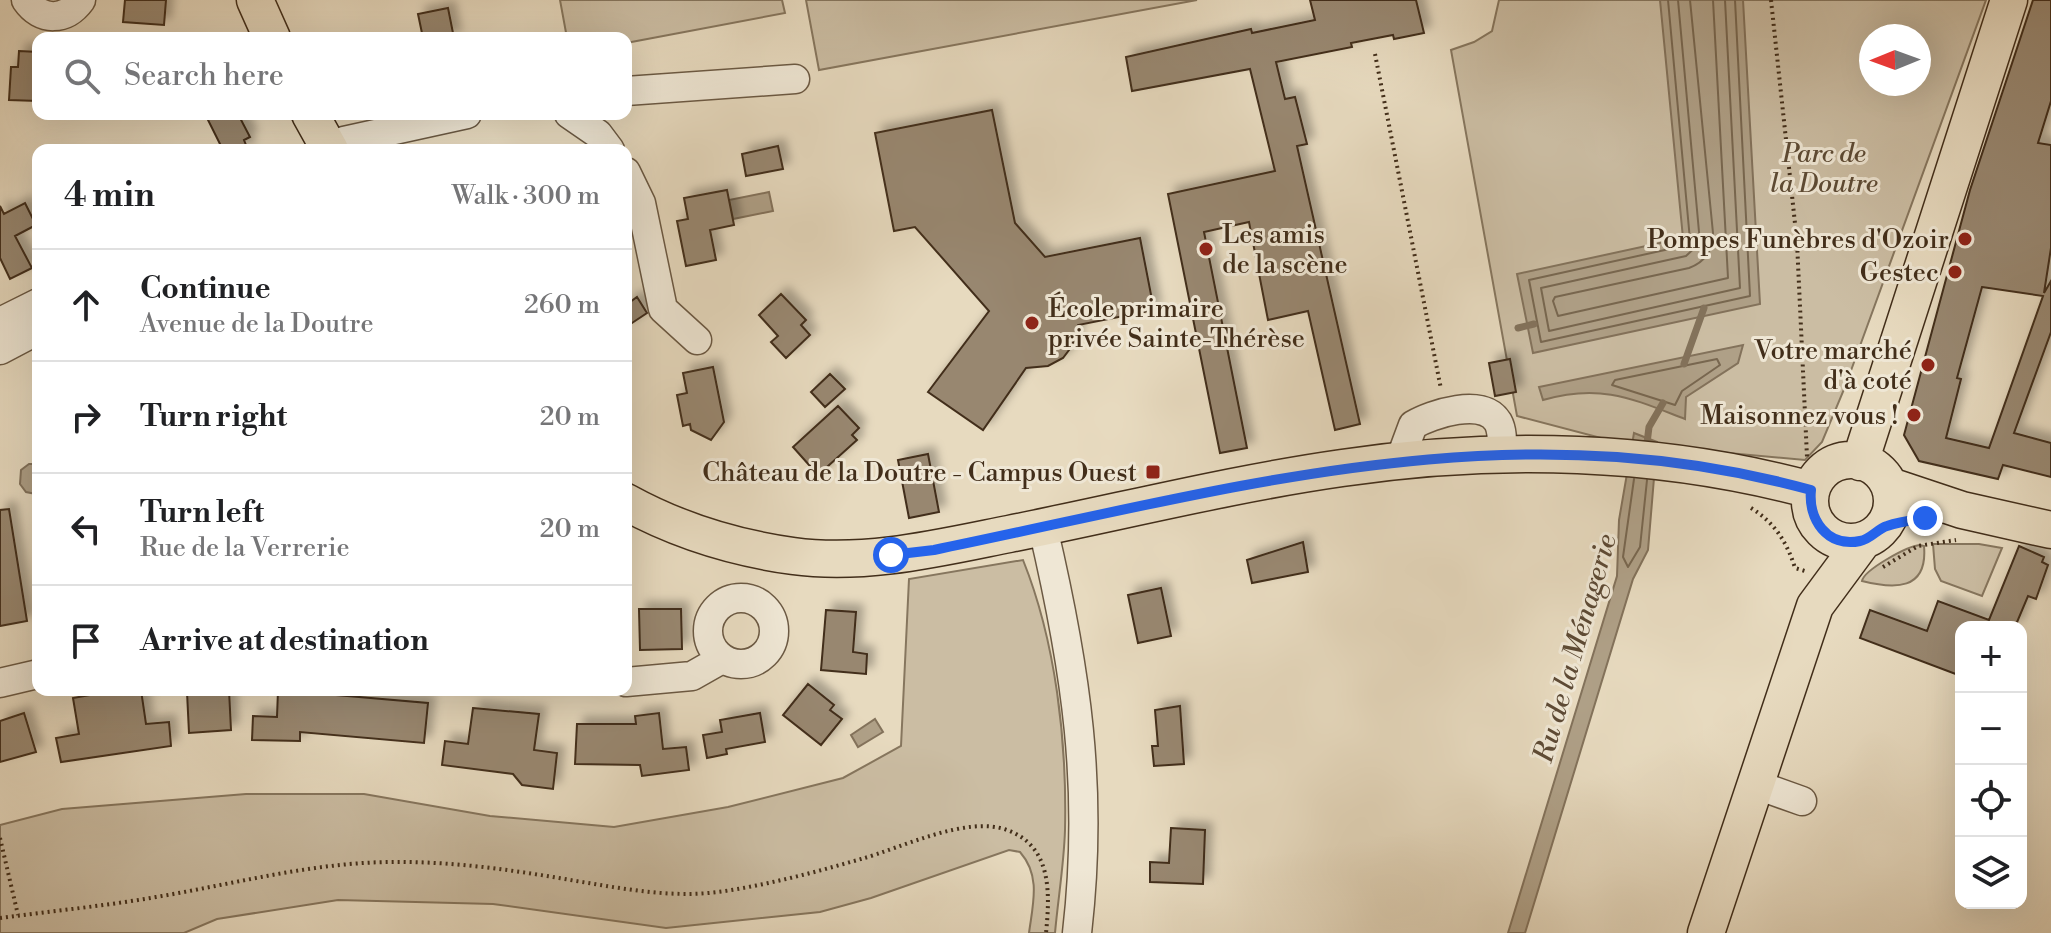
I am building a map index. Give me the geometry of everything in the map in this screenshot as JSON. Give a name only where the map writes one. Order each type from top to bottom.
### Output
[{"type":"main road","points":[[255,0],[269,32]]},
{"type":"main road","points":[[1860,462],[2009,0]]},
{"type":"main road","points":[[313,120],[327,144]]},
{"type":"main road","points":[[632,505],[701,535],[794,556],[834,558],[919,552],[1288,477],[1400,460],[1502,454],[1607,456],[1721,469],[1811,490]]},
{"type":"main road","points":[[1962,510],[1875,545],[1838,541],[1818,526],[1812,515],[1811,490],[1826,469],[1837,463],[1860,462],[1874,467],[1890,486],[1962,510],[2051,530]]},
{"type":"main road","points":[[1815,606],[1875,545],[1891,514],[1890,486]]},
{"type":"main road","points":[[1706,933],[1815,606],[1818,526]]},
{"type":"street","points":[[26,0],[39,14],[49,17],[68,13],[81,0]]},
{"type":"street","points":[[632,91],[795,79]]},
{"type":"street","points":[[342,144],[440,120]]},
{"type":"street","points":[[580,120],[605,133]]},
{"type":"street","points":[[632,184],[641,203],[663,309],[697,340]]},
{"type":"street","points":[[0,322],[32,306]]},
{"type":"street","points":[[0,350],[32,333]]},
{"type":"street","points":[[1400,460],[1413,425],[1445,413],[1482,411],[1496,418],[1501,428],[1502,454]]},
{"type":"street","points":[[1043,528],[1071,657],[1084,752],[1084,871],[1077,933]]},
{"type":"street","points":[[632,681],[692,676],[722,659]]},
{"type":"street","points":[[0,683],[32,675]]},
{"type":"street","points":[[1757,785],[1802,801]]},
{"type":"path","points":[[1771,0],[1797,242],[1810,457],[1798,457]]},
{"type":"path","points":[[1375,54],[1445,413]]},
{"type":"path","points":[[1741,502],[1775,527],[1795,568]]},
{"type":"path","points":[[1875,545],[1927,545]]},
{"type":"path","points":[[0,918],[154,898],[310,868],[389,862],[507,870],[640,893],[700,894],[811,873],[944,833],[989,827],[1007,830],[1023,838],[1040,855],[1047,882],[1046,933]]},
{"type":"path","points":[[0,838],[18,915]]},
{"type":"green space","points":[[560,0],[782,0],[785,13],[632,42],[632,32],[566,32]]},
{"type":"green space","points":[[806,0],[1197,0],[819,70]]},
{"type":"green space","name":"Parc de la Doutre","points":[[1499,0],[1986,0],[1845,387],[1822,442],[1805,460],[1620,443],[1517,416],[1451,50],[1474,42],[1492,31]]},
{"type":"green space","points":[[1933,544],[1979,544],[2002,548],[1982,596],[1941,581],[1935,569]]},
{"type":"green space","points":[[1924,546],[1924,561],[1915,579],[1897,585],[1862,581],[1887,559]]},
{"type":"green space","points":[[1023,560],[1044,624],[1051,658],[1064,762],[1065,830],[1055,933],[1029,933],[1034,890],[1031,871],[1020,852],[1009,850],[871,898],[820,912],[666,928],[493,904],[338,900],[217,919],[184,933],[0,933],[0,825],[62,809],[246,794],[364,794],[490,816],[614,827],[728,807],[843,778],[901,746],[909,579]]},
{"type":"water","points":[[1660,0],[1743,0],[1760,304],[1533,353],[1517,274],[1683,238]]},
{"type":"water","points":[[769,192],[773,211],[733,219],[729,200]]},
{"type":"water","points":[[1743,345],[1738,363],[1686,397],[1685,419],[1633,400],[1600,393],[1564,395],[1543,400],[1539,387]]},
{"type":"water","points":[[1634,433],[1657,442],[1648,550],[1633,579],[1525,933],[1508,933],[1617,576],[1619,520]]},
{"type":"water","points":[[32,464],[32,493],[26,492],[20,484],[21,470]]},
{"type":"water","points":[[875,719],[883,732],[858,747],[851,735]]},
{"type":"building","points":[[125,0],[166,0],[164,25],[123,22]]},
{"type":"building","points":[[1310,0],[1416,0],[1424,33],[1351,43],[1352,47],[1276,62],[1285,99],[1295,97],[1307,144],[1297,146],[1360,424],[1335,430],[1308,311],[1268,320],[1249,222],[1204,232],[1247,448],[1220,453],[1168,194],[1275,171],[1250,69],[1132,91],[1126,57],[1251,29],[1252,33],[1315,20]]},
{"type":"building","points":[[2033,0],[2051,0],[2051,101],[2038,143],[2051,145],[2051,248],[2044,293],[2051,281],[2051,332],[2014,433],[2051,443],[2051,477],[2003,465],[1998,479],[1919,461],[1904,435],[1970,190]],"holes":[[[1982,287],[2043,296],[1989,448],[1946,438],[1961,379],[1957,378]]]},
{"type":"building","points":[[448,8],[453,32],[422,32],[418,14]]},
{"type":"building","points":[[19,51],[32,52],[32,101],[9,100],[11,67],[18,67]]},
{"type":"building","points":[[992,110],[1015,223],[1045,257],[1140,238],[1154,310],[1078,325],[1072,346],[1063,358],[1048,366],[1026,368],[983,430],[928,392],[989,311],[915,227],[894,231],[875,133]]},
{"type":"building","points":[[208,120],[241,120],[250,137],[244,140],[246,144],[220,144]]},
{"type":"building","points":[[778,146],[783,169],[746,176],[742,154]]},
{"type":"building","points":[[727,190],[734,225],[710,230],[716,260],[686,266],[677,221],[688,219],[684,198]]},
{"type":"building","points":[[25,203],[32,217],[32,227],[15,236],[32,268],[10,279],[0,258],[0,206],[4,214]]},
{"type":"building","points":[[781,294],[806,320],[801,325],[810,335],[786,358],[771,342],[778,336],[759,315]]},
{"type":"building","points":[[637,297],[647,313],[632,323],[632,301]]},
{"type":"building","points":[[1510,359],[1516,392],[1495,396],[1489,363]]},
{"type":"building","points":[[713,367],[724,422],[711,440],[691,430],[690,424],[683,426],[677,395],[687,393],[683,373]]},
{"type":"building","points":[[830,374],[845,389],[825,407],[811,392]]},
{"type":"building","points":[[838,406],[859,428],[852,435],[857,440],[818,475],[793,447]]},
{"type":"building","points":[[928,454],[939,512],[909,518],[898,460]]},
{"type":"building","points":[[9,509],[27,621],[0,626],[0,510]]},
{"type":"building","points":[[1303,542],[1308,572],[1252,583],[1247,560]]},
{"type":"building","points":[[2019,546],[2044,557],[2042,562],[2048,565],[2036,599],[2028,596],[2018,621],[1955,621],[1955,674],[1860,638],[1870,610],[1927,631],[1938,601],[1989,620]]},
{"type":"building","points":[[1161,588],[1171,636],[1138,643],[1128,595]]},
{"type":"building","points":[[639,609],[681,609],[682,649],[640,650]]},
{"type":"building","points":[[826,610],[856,612],[853,652],[867,654],[866,674],[821,670]]},
{"type":"building","points":[[808,684],[834,705],[830,710],[842,719],[821,745],[783,715]]},
{"type":"building","points":[[142,696],[146,724],[169,722],[171,746],[61,762],[56,738],[79,734],[73,698]]},
{"type":"building","points":[[187,696],[229,696],[231,730],[189,733]]},
{"type":"building","points":[[278,696],[347,696],[428,703],[424,743],[300,732],[300,741],[252,740],[253,716],[277,717]]},
{"type":"building","points":[[1180,706],[1184,764],[1154,766],[1152,746],[1158,746],[1155,710]]},
{"type":"building","points":[[473,708],[539,714],[534,750],[557,753],[553,789],[522,785],[513,774],[442,765],[445,741],[468,744]]},
{"type":"building","points":[[24,713],[36,752],[0,762],[0,721]]},
{"type":"building","points":[[659,713],[663,749],[686,747],[689,770],[642,776],[640,765],[575,764],[577,724],[636,724],[635,716]]},
{"type":"building","points":[[760,713],[765,742],[726,749],[727,754],[707,758],[703,735],[722,732],[720,720]]},
{"type":"building","points":[[1171,828],[1205,830],[1203,884],[1150,882],[1150,862],[1169,863]]},
{"type":"waterway","name":"Ru de la Ménagerie","points":[[1684,364],[1704,308]]},
{"type":"waterway","points":[[1518,328],[1534,324]]},
{"type":"waterway","name":"Ru de la Ménagerie","points":[[1647,443],[1649,427],[1663,403]]},
{"type":"place","name":"Pompes Funèbres d'Ozoir","points":[[1965,239]]},
{"type":"place","name":"Les amis de la scène","points":[[1206,249]]},
{"type":"place","name":"Gestec","points":[[1955,272]]},
{"type":"place","name":"École primaire privée Sainte-Thérèse","points":[[1032,323]]},
{"type":"place","name":"Votre marché d'à coté","points":[[1928,365]]},
{"type":"place","name":"Maisonnez vous !","points":[[1914,415]]},
{"type":"place","name":"Château de la Doutre - Campus Ouest","points":[[1153,472]]},
{"type":"route","points":[[891,555],[934,550],[1288,477],[1461,454],[1607,456],[1721,469],[1811,490],[1812,515],[1818,526],[1838,541],[1850,543],[1863,541],[1883,527],[1925,518]]}]
